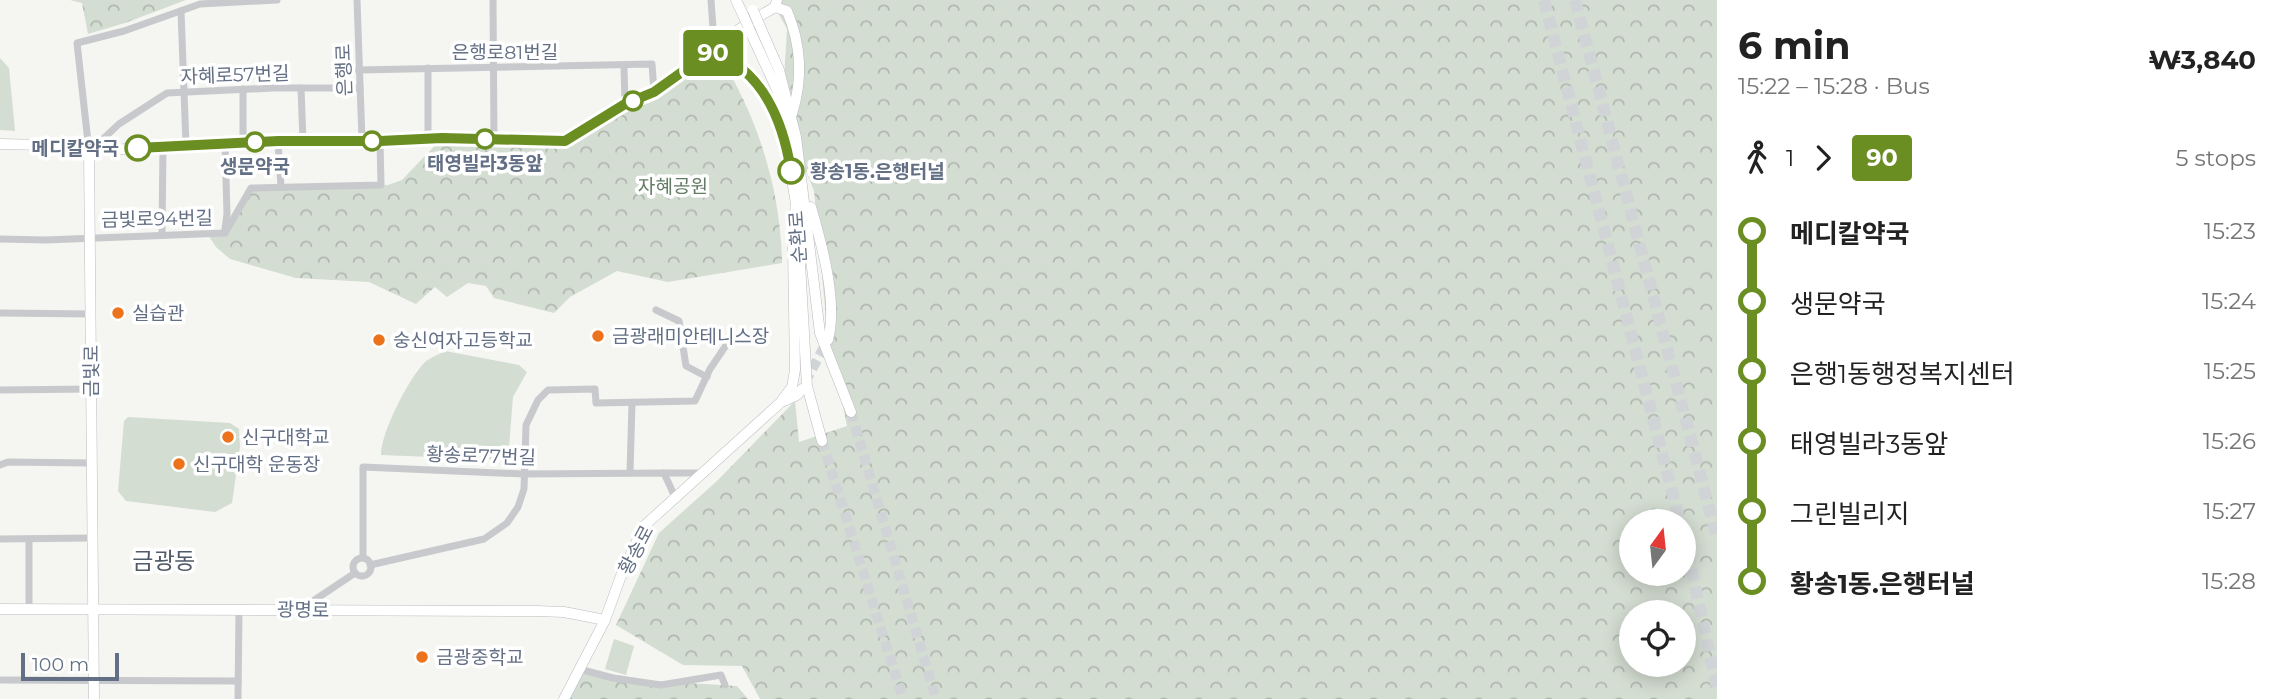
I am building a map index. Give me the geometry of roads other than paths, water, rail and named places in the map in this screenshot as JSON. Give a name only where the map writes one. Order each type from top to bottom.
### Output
[{"type":"main road","name":"순환로","points":[[736,0],[778,92],[796,199],[807,386],[822,442]]},
{"type":"main road","points":[[0,144],[44,145],[89,151],[278,141],[565,141],[625,104],[654,92],[776,3],[787,11],[797,43],[798,94],[792,117]]},
{"type":"main road","name":"순환로","points":[[751,5],[779,70],[792,117],[803,180],[818,323],[827,354],[852,412]]},
{"type":"main road","points":[[710,52],[731,59],[750,75],[771,107],[786,140]]},
{"type":"main road","name":"금빛로","points":[[89,151],[94,699]]},
{"type":"main road","points":[[803,180],[822,250],[830,295],[828,341]]},
{"type":"main road","points":[[780,403],[792,387],[795,370],[793,247],[796,199]]},
{"type":"main road","points":[[780,403],[797,395],[802,389]]},
{"type":"main road","name":"황송로","points":[[564,699],[605,620],[622,573],[644,526],[780,403]]},
{"type":"main road","name":"광명로","points":[[0,609],[564,611],[605,620]]},
{"type":"street","points":[[186,145],[181,11],[200,4],[276,0]]},
{"type":"street","name":"은행로","points":[[357,0],[362,140]]},
{"type":"street","points":[[493,0],[494,139]]},
{"type":"street","points":[[710,52],[713,27],[711,0]]},
{"type":"street","name":"금빛로","points":[[89,151],[77,43],[124,31],[181,11]]},
{"type":"street","name":"은행로81번길","points":[[358,70],[652,64],[654,92]]},
{"type":"street","points":[[624,66],[625,104]]},
{"type":"street","points":[[428,68],[428,139]]},
{"type":"street","points":[[301,88],[303,141]]},
{"type":"street","name":"자혜로57번길","points":[[89,151],[119,124],[167,93],[360,88]]},
{"type":"street","points":[[243,89],[243,142]]},
{"type":"street","points":[[278,141],[281,187]]},
{"type":"street","points":[[225,233],[251,188],[381,185],[380,141]]},
{"type":"street","points":[[225,143],[225,233]]},
{"type":"street","points":[[162,235],[163,146]]},
{"type":"street","name":"금빛로94번길","points":[[0,239],[47,240],[225,233]]},
{"type":"street","points":[[656,310],[679,321],[686,366],[707,377]]},
{"type":"street","points":[[0,313],[91,314]]},
{"type":"street","points":[[370,565],[484,539],[507,523],[519,507],[524,489],[526,425],[538,400],[548,390],[595,389],[596,403],[695,401],[729,341]]},
{"type":"street","points":[[0,390],[91,389]]},
{"type":"street","points":[[630,473],[632,403]]},
{"type":"street","points":[[0,464],[92,463]]},
{"type":"street","name":"황송로77번길","points":[[363,558],[362,467],[524,474],[702,473]]},
{"type":"street","points":[[664,473],[675,497]]},
{"type":"street","points":[[0,539],[92,538]]},
{"type":"street","points":[[29,539],[29,609]]},
{"type":"street","points":[[363,558],[370,565],[366,575],[360,576],[355,573],[353,567],[355,562],[363,558]]},
{"type":"street","points":[[301,609],[355,573]]},
{"type":"street","points":[[238,699],[239,610]]},
{"type":"street","points":[[579,669],[613,678],[661,685],[722,675],[725,685]]},
{"type":"street","points":[[0,680],[238,681]]},
{"type":"tunnel","points":[[1544,0],[1677,509]]},
{"type":"tunnel","points":[[1575,0],[1717,538]]},
{"type":"tunnel","points":[[805,382],[828,340]]},
{"type":"tunnel","points":[[851,412],[936,699]]},
{"type":"tunnel","points":[[822,441],[903,699]]},
{"type":"tunnel","points":[[1695,586],[1717,688]]},
{"type":"place","name":"태영빌라3동앞","points":[[485,139]]},
{"type":"place","name":"생문약국","points":[[255,142]]},
{"type":"place","name":"메디칼약국","points":[[138,148]]},
{"type":"place","name":"황송1동.은행터널","points":[[791,171]]},
{"type":"place","name":"실습관","points":[[118,313]]},
{"type":"place","name":"금광래미안테니스장","points":[[598,336]]},
{"type":"place","name":"숭신여자고등학교","points":[[379,340]]},
{"type":"place","name":"신구대학교","points":[[228,437]]},
{"type":"place","name":"신구대학 운동장","points":[[179,464]]},
{"type":"place","name":"금광중학교","points":[[422,657]]},
{"type":"district","name":"금광동","points":[[164,561]]},
{"type":"park label","name":"자혜공원","points":[[673,186]]}]
